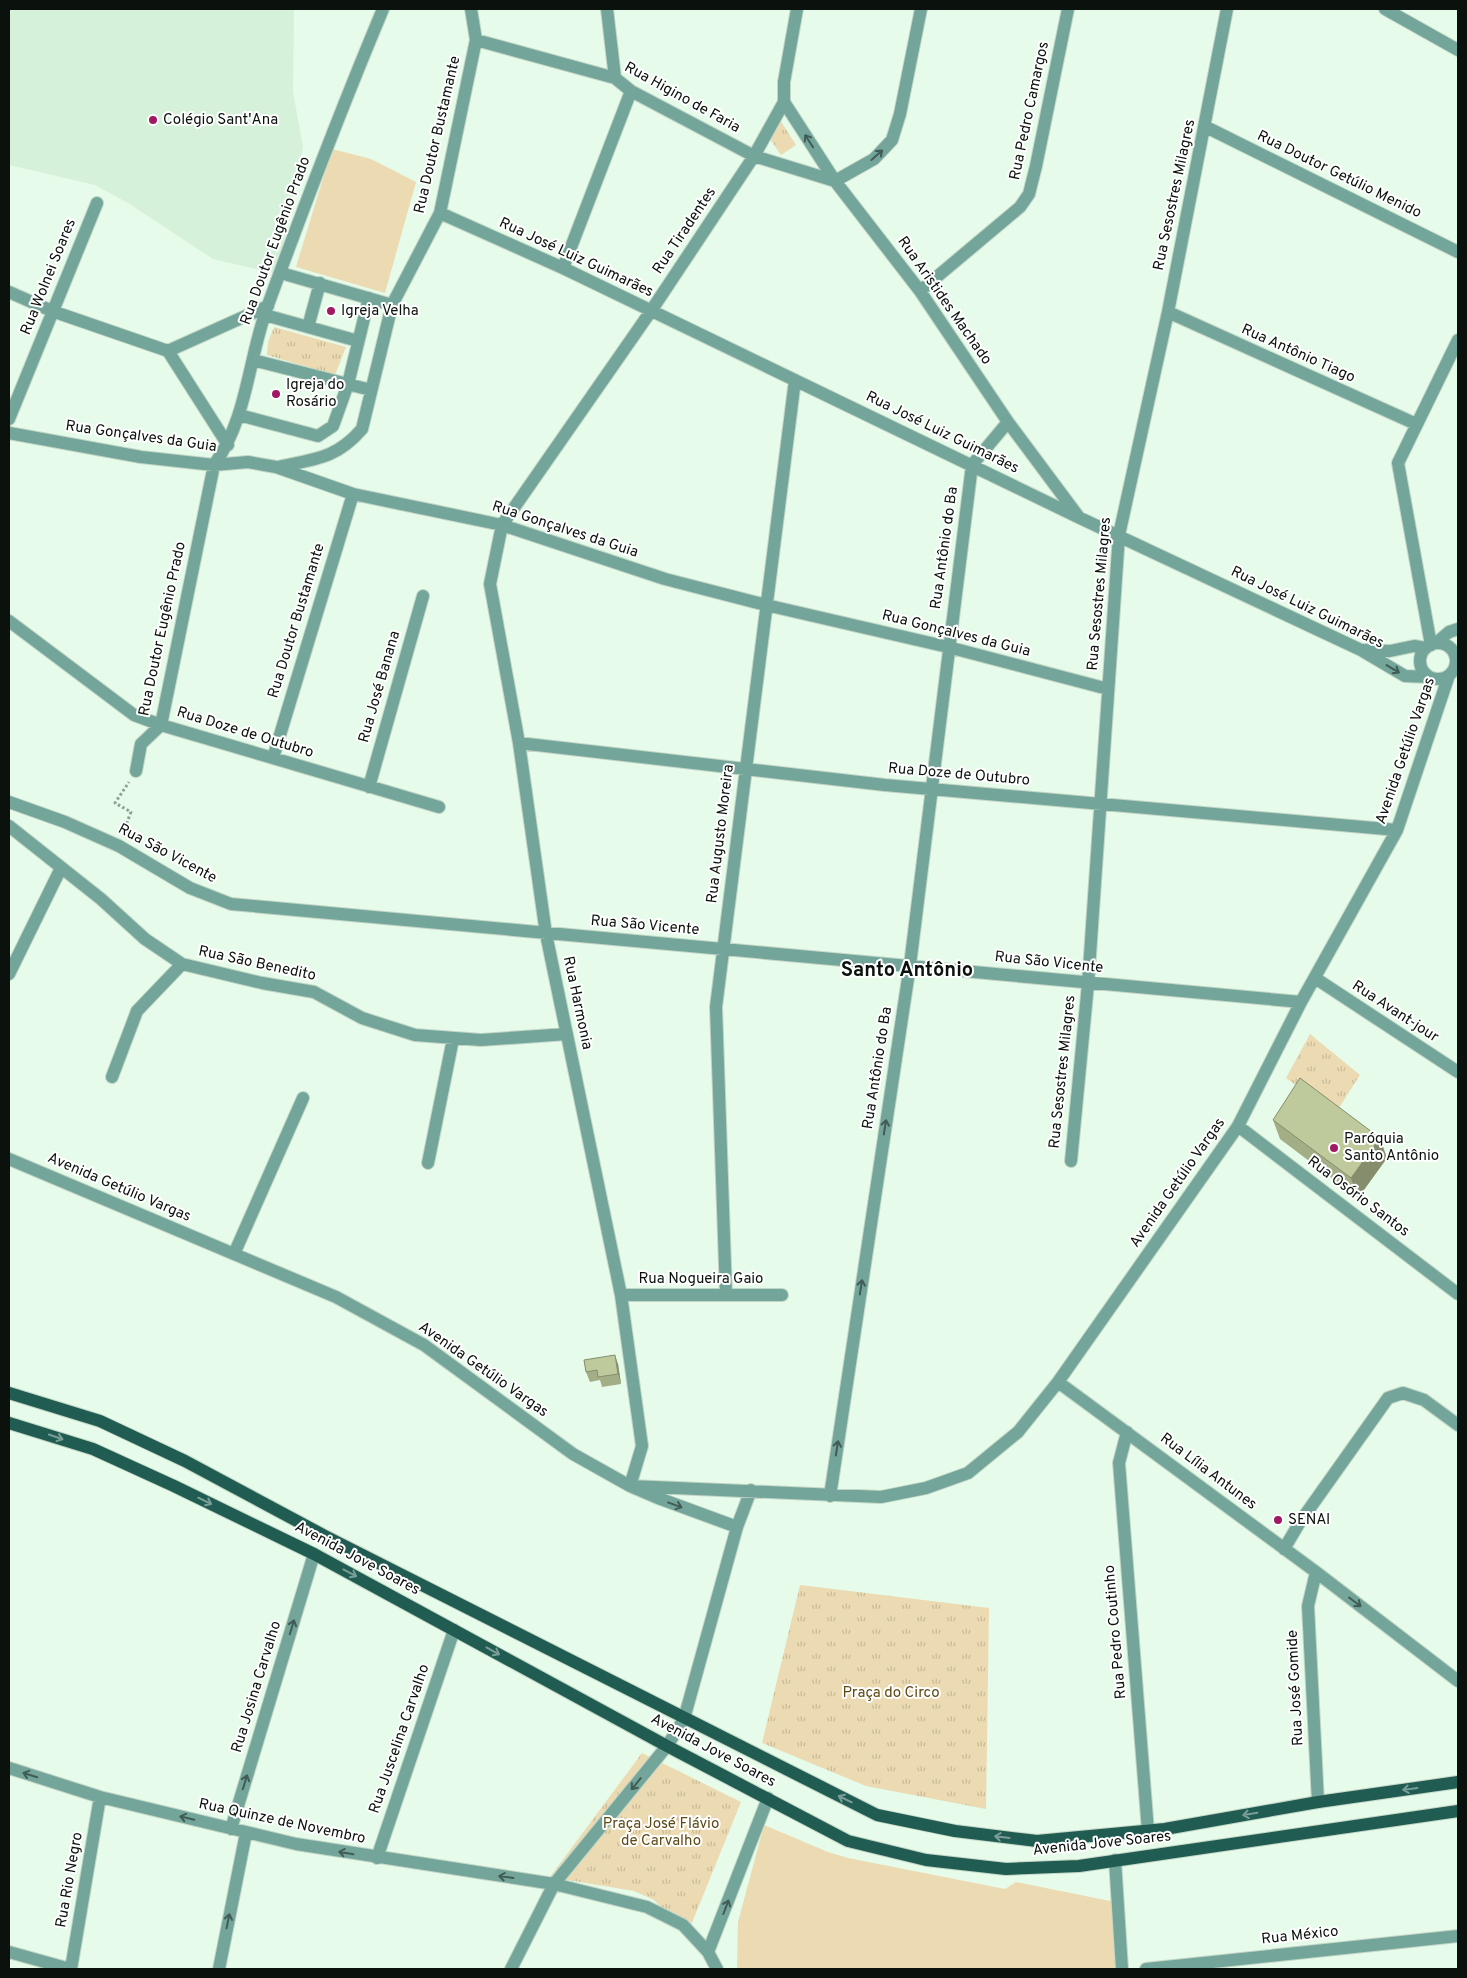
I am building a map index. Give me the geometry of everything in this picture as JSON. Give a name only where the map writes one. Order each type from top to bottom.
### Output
[{"type":"main road","name":"Avenida Jove Soares","points":[[9,1394],[100,1421],[185,1460],[325,1536],[877,1815],[955,1831],[1037,1841],[1148,1831],[1318,1802],[1458,1782]]},
{"type":"main road","name":"Avenida Jove Soares","points":[[9,1423],[93,1449],[314,1554],[666,1746],[848,1841],[926,1860],[1006,1869],[1079,1866],[1458,1811]]},
{"type":"street","name":"Rua Doutor Eugênio Prado","points":[[136,771],[141,744],[161,725],[214,465],[228,445],[239,415],[266,310],[341,109],[383,9]]},
{"type":"street","name":"Rua Doutor Bustamante","points":[[276,467],[328,457],[350,443],[362,429],[392,305],[440,213],[476,40],[471,9]]},
{"type":"street","points":[[607,9],[614,78]]},
{"type":"street","points":[[787,9],[794,25]]},
{"type":"street","name":"Rua Tiradentes","points":[[502,525],[651,311],[754,156],[784,102],[784,82],[796,9]]},
{"type":"street","points":[[835,181],[874,159],[892,140],[900,114],[921,9]]},
{"type":"street","name":"Rua Pedro Camargos","points":[[920,291],[1020,207],[1029,194],[1068,9]]},
{"type":"street","name":"Rua Sesostres Milagres","points":[[1071,1161],[1088,984],[1118,535],[1168,312],[1228,9]]},
{"type":"street","points":[[1385,9],[1458,50]]},
{"type":"street","name":"Rua Higino de Faria","points":[[476,40],[614,78],[631,91],[754,156],[835,181]]},
{"type":"street","points":[[564,268],[631,91]]},
{"type":"street","name":"Rua Aristides Machado","points":[[784,102],[835,181],[920,291],[1008,422],[1080,518]]},
{"type":"street","name":"Rua Doutor Getúlio Menido","points":[[1206,127],[1458,252]]},
{"type":"street","name":"Rua Wolnei Soares","points":[[9,419],[97,203]]},
{"type":"street","name":"Rua José Luiz Guimarães","points":[[440,213],[564,268],[1080,518],[1360,650],[1405,676],[1429,677]]},
{"type":"street","points":[[280,273],[392,305]]},
{"type":"street","points":[[308,327],[320,283]]},
{"type":"street","points":[[9,292],[52,311],[168,351],[228,445]]},
{"type":"street","points":[[239,415],[318,436],[333,426],[348,384],[369,298]]},
{"type":"street","points":[[168,351],[266,310],[308,327],[358,341]]},
{"type":"street","name":"Rua Antônio Tiago","points":[[1168,312],[1416,424]]},
{"type":"street","points":[[1431,645],[1398,463],[1458,340]]},
{"type":"street","points":[[253,360],[372,390]]},
{"type":"street","name":"Rua Augusto Moreira","points":[[726,1294],[716,1007],[795,380]]},
{"type":"street","points":[[972,465],[1008,422]]},
{"type":"street","name":"Rua Gonçalves da Guia","points":[[9,434],[141,456],[214,465],[248,462],[276,467],[353,494],[502,525],[665,579],[766,605],[948,647],[1108,690]]},
{"type":"street","name":"Rua Antônio do Ba","points":[[830,1496],[910,965],[972,465]]},
{"type":"street","name":"Rua Doutor Bustamante","points":[[273,758],[353,494]]},
{"type":"street","name":"Rua Harmonia","points":[[502,525],[490,584],[519,743],[546,934],[621,1295],[642,1446],[630,1486]]},
{"type":"street","name":"Rua José Banana","points":[[369,787],[423,596]]},
{"type":"street","name":"Rua Doze de Outubro","points":[[9,621],[134,715],[161,725],[439,808]]},
{"type":"street","points":[[1360,650],[1390,651],[1431,645],[1450,649],[1457,659],[1453,671],[1439,679],[1429,677],[1422,669],[1420,662],[1431,645],[1449,632],[1458,629]]},
{"type":"street","name":"Avenida Getúlio Vargas","points":[[9,1159],[336,1297],[424,1345],[572,1454],[630,1486],[881,1497],[926,1488],[968,1473],[1018,1432],[1058,1382],[1238,1126],[1301,1002],[1397,830],[1449,675]]},
{"type":"street","name":"Rua Doze de Outubro","points":[[519,743],[745,770],[932,789],[1397,830]]},
{"type":"street","name":"Rua São Vicente","points":[[9,802],[118,846],[190,888],[231,904],[546,934],[910,965],[1088,984],[1301,1002]]},
{"type":"street","name":"Rua São Benedito","points":[[9,826],[101,899],[144,938],[182,964],[262,983],[314,992],[362,1018],[415,1035],[481,1040],[567,1034]]},
{"type":"street","points":[[9,974],[61,868]]},
{"type":"street","points":[[112,1077],[137,1011],[182,964]]},
{"type":"street","name":"Rua Avant-jour","points":[[1314,978],[1458,1072]]},
{"type":"street","points":[[428,1163],[453,1039]]},
{"type":"street","points":[[234,1254],[303,1098]]},
{"type":"street","name":"Rua Osório Santos","points":[[1238,1126],[1458,1294]]},
{"type":"street","name":"Rua Nogueira Gaio","points":[[621,1295],[782,1295]]},
{"type":"street","name":"Rua Lília Antunes","points":[[1058,1382],[1284,1548],[1458,1681]]},
{"type":"street","points":[[1284,1548],[1300,1522],[1388,1398],[1403,1393],[1424,1400],[1458,1426]]},
{"type":"street","name":"Rua Pedro Coutinho","points":[[1127,1432],[1119,1463],[1148,1831]]},
{"type":"street","points":[[630,1486],[737,1527]]},
{"type":"street","points":[[511,1969],[554,1884],[666,1746],[684,1719],[737,1527],[751,1490]]},
{"type":"street","name":"Rua Josina Carvalho","points":[[231,1829],[314,1554]]},
{"type":"street","name":"Rua José Gomide","points":[[1316,1572],[1308,1606],[1318,1802]]},
{"type":"street","name":"Rua Juscelina Carvalho","points":[[376,1858],[454,1630]]},
{"type":"street","name":"Rua Quinze de Novembro","points":[[9,1768],[100,1797],[246,1833],[376,1858],[554,1884],[647,1907],[683,1925],[708,1952],[717,1969]]},
{"type":"street","name":"Rua Rio Negro","points":[[70,1969],[100,1797]]},
{"type":"street","points":[[708,1952],[768,1798]]},
{"type":"street","points":[[219,1969],[246,1833]]},
{"type":"street","points":[[1116,1860],[1122,1969]]},
{"type":"street","name":"Rua México","points":[[1146,1969],[1458,1936]]},
{"type":"street","points":[[9,1952],[70,1969]]},
{"type":"path","points":[[118,846],[132,812],[115,803],[136,771]]},
{"type":"shaded area","name":"Colégio Sant'Ana","points":[[9,9],[294,9],[293,92],[303,147],[277,274],[213,259],[128,203],[95,185],[9,165]]},
{"type":"green space","points":[[780,120],[796,145],[781,155],[770,139]]},
{"type":"green space","points":[[332,149],[371,159],[416,182],[385,293],[296,267]]},
{"type":"green space","points":[[274,327],[346,347],[335,375],[267,355],[268,342]]},
{"type":"green space","points":[[1310,1034],[1360,1075],[1335,1114],[1286,1078]]},
{"type":"green space","name":"Praça do Circo","points":[[800,1585],[989,1608],[986,1809],[866,1786],[762,1743]]},
{"type":"green space","name":"Praça José Flávio de Carvalho","points":[[642,1753],[741,1802],[687,1935],[654,1900],[634,1891],[550,1877]]},
{"type":"green space","points":[[764,1825],[828,1852],[848,1858],[1005,1889],[1016,1882],[1115,1902],[1115,1969],[737,1969],[738,1922]]},
{"type":"building","name":"Paróquia Santo Antônio","points":[[1300,1078],[1380,1138],[1351,1178],[1273,1120]]},
{"type":"building","points":[[615,1355],[618,1374],[598,1377],[597,1370],[586,1372],[584,1360]]},
{"type":"place","name":"Colégio Sant'Ana","points":[[153,120]]},
{"type":"place","name":"Igreja Velha","points":[[331,311]]},
{"type":"place","name":"Igreja do Rosário","points":[[276,394]]},
{"type":"place","name":"Paróquia Santo Antônio","points":[[1334,1148]]},
{"type":"place","name":"SENAI","points":[[1278,1520]]},
{"type":"district","name":"Santo Antônio","points":[[907,971]]}]
